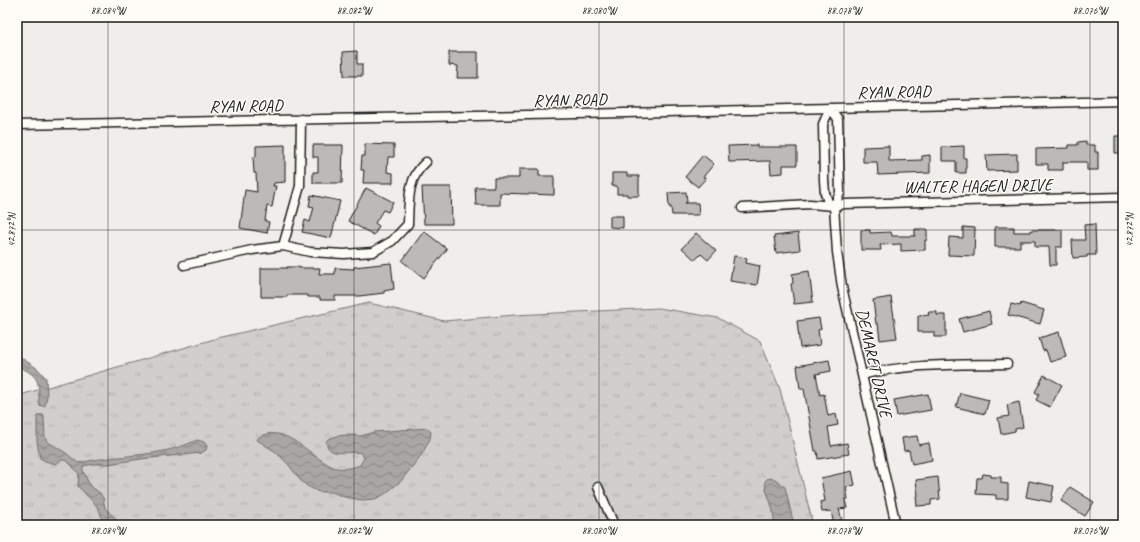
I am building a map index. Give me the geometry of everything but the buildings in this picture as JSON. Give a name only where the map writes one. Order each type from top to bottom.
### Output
[{"type":"street","name":"RYAN ROAD","points":[[17,125],[1123,101]]},
{"type":"street","name":"DEMARET DRIVE","points":[[830,108],[823,124],[824,180],[825,193],[828,202],[834,206]]},
{"type":"street","name":"DEMARET DRIVE","points":[[830,108],[838,119],[840,193],[834,206],[836,252],[842,287],[896,525]]},
{"type":"street","points":[[283,246],[300,186],[301,120]]},
{"type":"street","points":[[184,265],[252,250],[283,246],[310,252],[344,254],[373,252],[392,241],[408,224],[410,189],[418,168],[426,162]]},
{"type":"street","name":"WALTER HAGEN DRIVE","points":[[742,208],[810,204],[834,206],[844,204],[1123,197]]},
{"type":"street","points":[[862,375],[890,369],[909,367],[1007,364]]},
{"type":"street","points":[[598,487],[614,525]]},
{"type":"green space","points":[[369,303],[444,321],[515,315],[659,308],[718,318],[760,341],[780,389],[813,525],[17,525],[17,396],[218,338]]},
{"type":"water","points":[[17,355],[38,369],[46,378],[47,396],[45,406],[41,406],[39,404],[37,380],[30,373],[17,366]]},
{"type":"water","points":[[38,415],[43,415],[44,417],[45,438],[48,442],[66,453],[78,463],[154,453],[183,446],[197,440],[204,442],[207,446],[206,450],[201,453],[83,466],[83,471],[90,486],[100,493],[103,498],[105,508],[122,525],[101,525],[102,519],[98,508],[78,486],[79,474],[72,466],[65,460],[62,460],[56,464],[40,458],[37,442]]},
{"type":"water","points":[[427,428],[431,432],[430,439],[422,454],[401,481],[385,494],[375,499],[362,500],[344,497],[332,492],[319,492],[307,486],[276,452],[257,440],[258,438],[268,434],[277,434],[287,437],[297,442],[333,467],[346,468],[360,465],[364,458],[361,453],[335,452],[328,447],[326,442],[328,439],[337,436],[361,436],[374,432]]},
{"type":"water","points":[[768,478],[775,479],[785,487],[794,525],[775,525],[772,506],[766,490],[765,481]]}]
